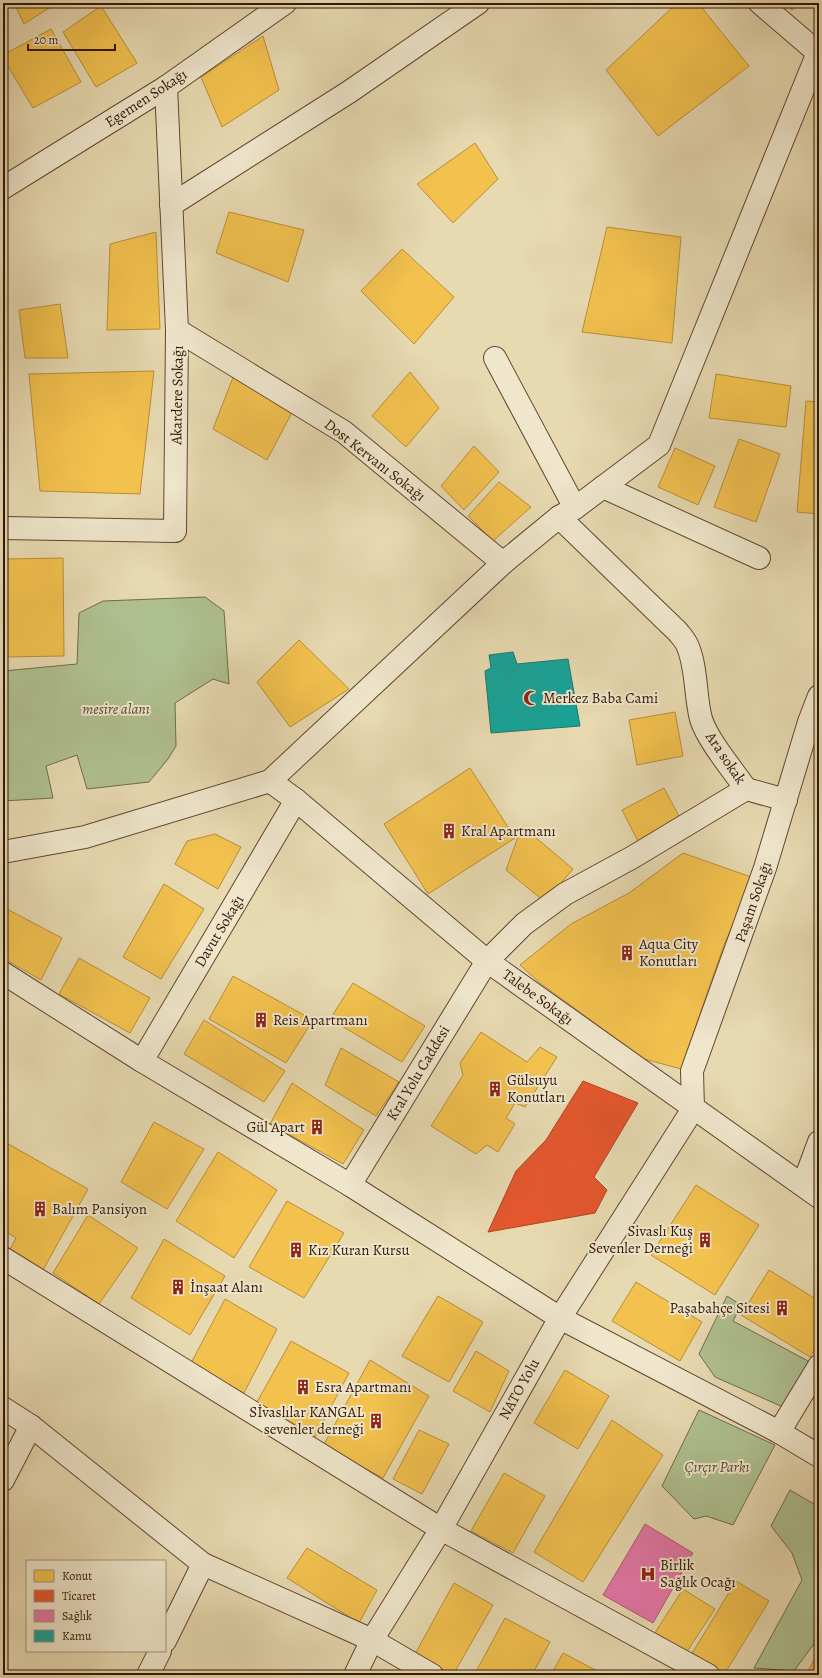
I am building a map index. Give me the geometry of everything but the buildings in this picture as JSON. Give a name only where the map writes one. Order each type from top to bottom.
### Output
[{"type":"street","name":"Egemen Sokağı","points":[[3,188],[166,87],[286,3]]},
{"type":"street","points":[[171,205],[349,92],[478,3]]},
{"type":"street","points":[[3,852],[85,837],[270,781],[503,563],[567,512],[659,445],[818,51],[760,3]]},
{"type":"street","name":"Akardere Sokağı","points":[[3,528],[175,531],[177,330],[166,87]]},
{"type":"street","name":"Dost Kervanı Sokağı","points":[[177,330],[344,432],[503,563]]},
{"type":"street","name":"Ara sokak","points":[[487,961],[524,924],[565,894],[633,857],[746,789],[712,741],[702,720],[696,695],[692,658],[688,645],[678,632],[567,512],[495,358]]},
{"type":"street","points":[[603,487],[759,558]]},
{"type":"street","name":"Paşam Sokağı","points":[[693,1109],[692,1071],[765,868],[819,696]]},
{"type":"street","name":"Talebe Sokağı","points":[[270,781],[296,800],[487,961],[693,1109],[811,1191]]},
{"type":"street","points":[[746,789],[786,800]]},
{"type":"street","name":"Davut Sokağı","points":[[142,1061],[296,800]]},
{"type":"street","name":"Kral Yolu Caddesi","points":[[350,1185],[487,961]]},
{"type":"street","points":[[3,973],[142,1061],[350,1185],[560,1318],[779,1432],[819,1456]]},
{"type":"street","name":"NATO Yolu","points":[[355,1675],[372,1640],[441,1529],[560,1318],[693,1109]]},
{"type":"street","points":[[811,1191],[819,1142]]},
{"type":"street","points":[[3,1258],[441,1529],[708,1675]]},
{"type":"street","points":[[779,1432],[819,1366]]},
{"type":"street","points":[[3,1408],[31,1426],[203,1564],[372,1640],[432,1675]]},
{"type":"street","points":[[3,1480],[31,1426]]},
{"type":"street","points":[[166,1639],[203,1564]]},
{"type":"street","points":[[148,1675],[160,1652]]},
{"type":"green space","name":"mesire alanı","points":[[205,597],[224,611],[229,684],[213,679],[175,703],[176,746],[168,759],[149,782],[87,789],[77,755],[46,766],[53,798],[3,801],[3,671],[77,664],[79,613],[103,601]]},
{"type":"green space","points":[[727,1296],[741,1305],[733,1321],[810,1362],[783,1407],[715,1377],[699,1354]]},
{"type":"green space","name":"Çırçır Parkı","points":[[699,1410],[775,1445],[733,1525],[706,1516],[694,1519],[662,1486]]},
{"type":"green space","points":[[790,1490],[819,1507],[819,1637],[794,1671],[754,1668],[802,1580],[792,1553],[771,1526]]},
{"type":"place","name":"Merkez Baba Cami","points":[[531,698]]},
{"type":"place","name":"Kral Apartmanı","points":[[449,831]]},
{"type":"place","name":"Aqua City Konutları","points":[[627,953]]},
{"type":"place","name":"Reis Apartmanı","points":[[261,1020]]},
{"type":"place","name":"Gülsuyu Konutları","points":[[495,1089]]},
{"type":"place","name":"Gül Apart","points":[[317,1127]]},
{"type":"place","name":"Balım Pansiyon","points":[[40,1209]]},
{"type":"place","name":"Sivaslı Kuş Sevenler Derneği","points":[[705,1240]]},
{"type":"place","name":"Kız Kuran Kursu","points":[[296,1250]]},
{"type":"place","name":"İnşaat Alanı","points":[[178,1287]]},
{"type":"place","name":"Paşabahçe Sitesi","points":[[782,1308]]},
{"type":"place","name":"Esra Apartmanı","points":[[303,1387]]},
{"type":"place","name":"Sİvaslılar KANGAL sevenler derneği","points":[[376,1421]]},
{"type":"place","name":"Birlik Sağlık Ocağı","points":[[648,1574]]}]
